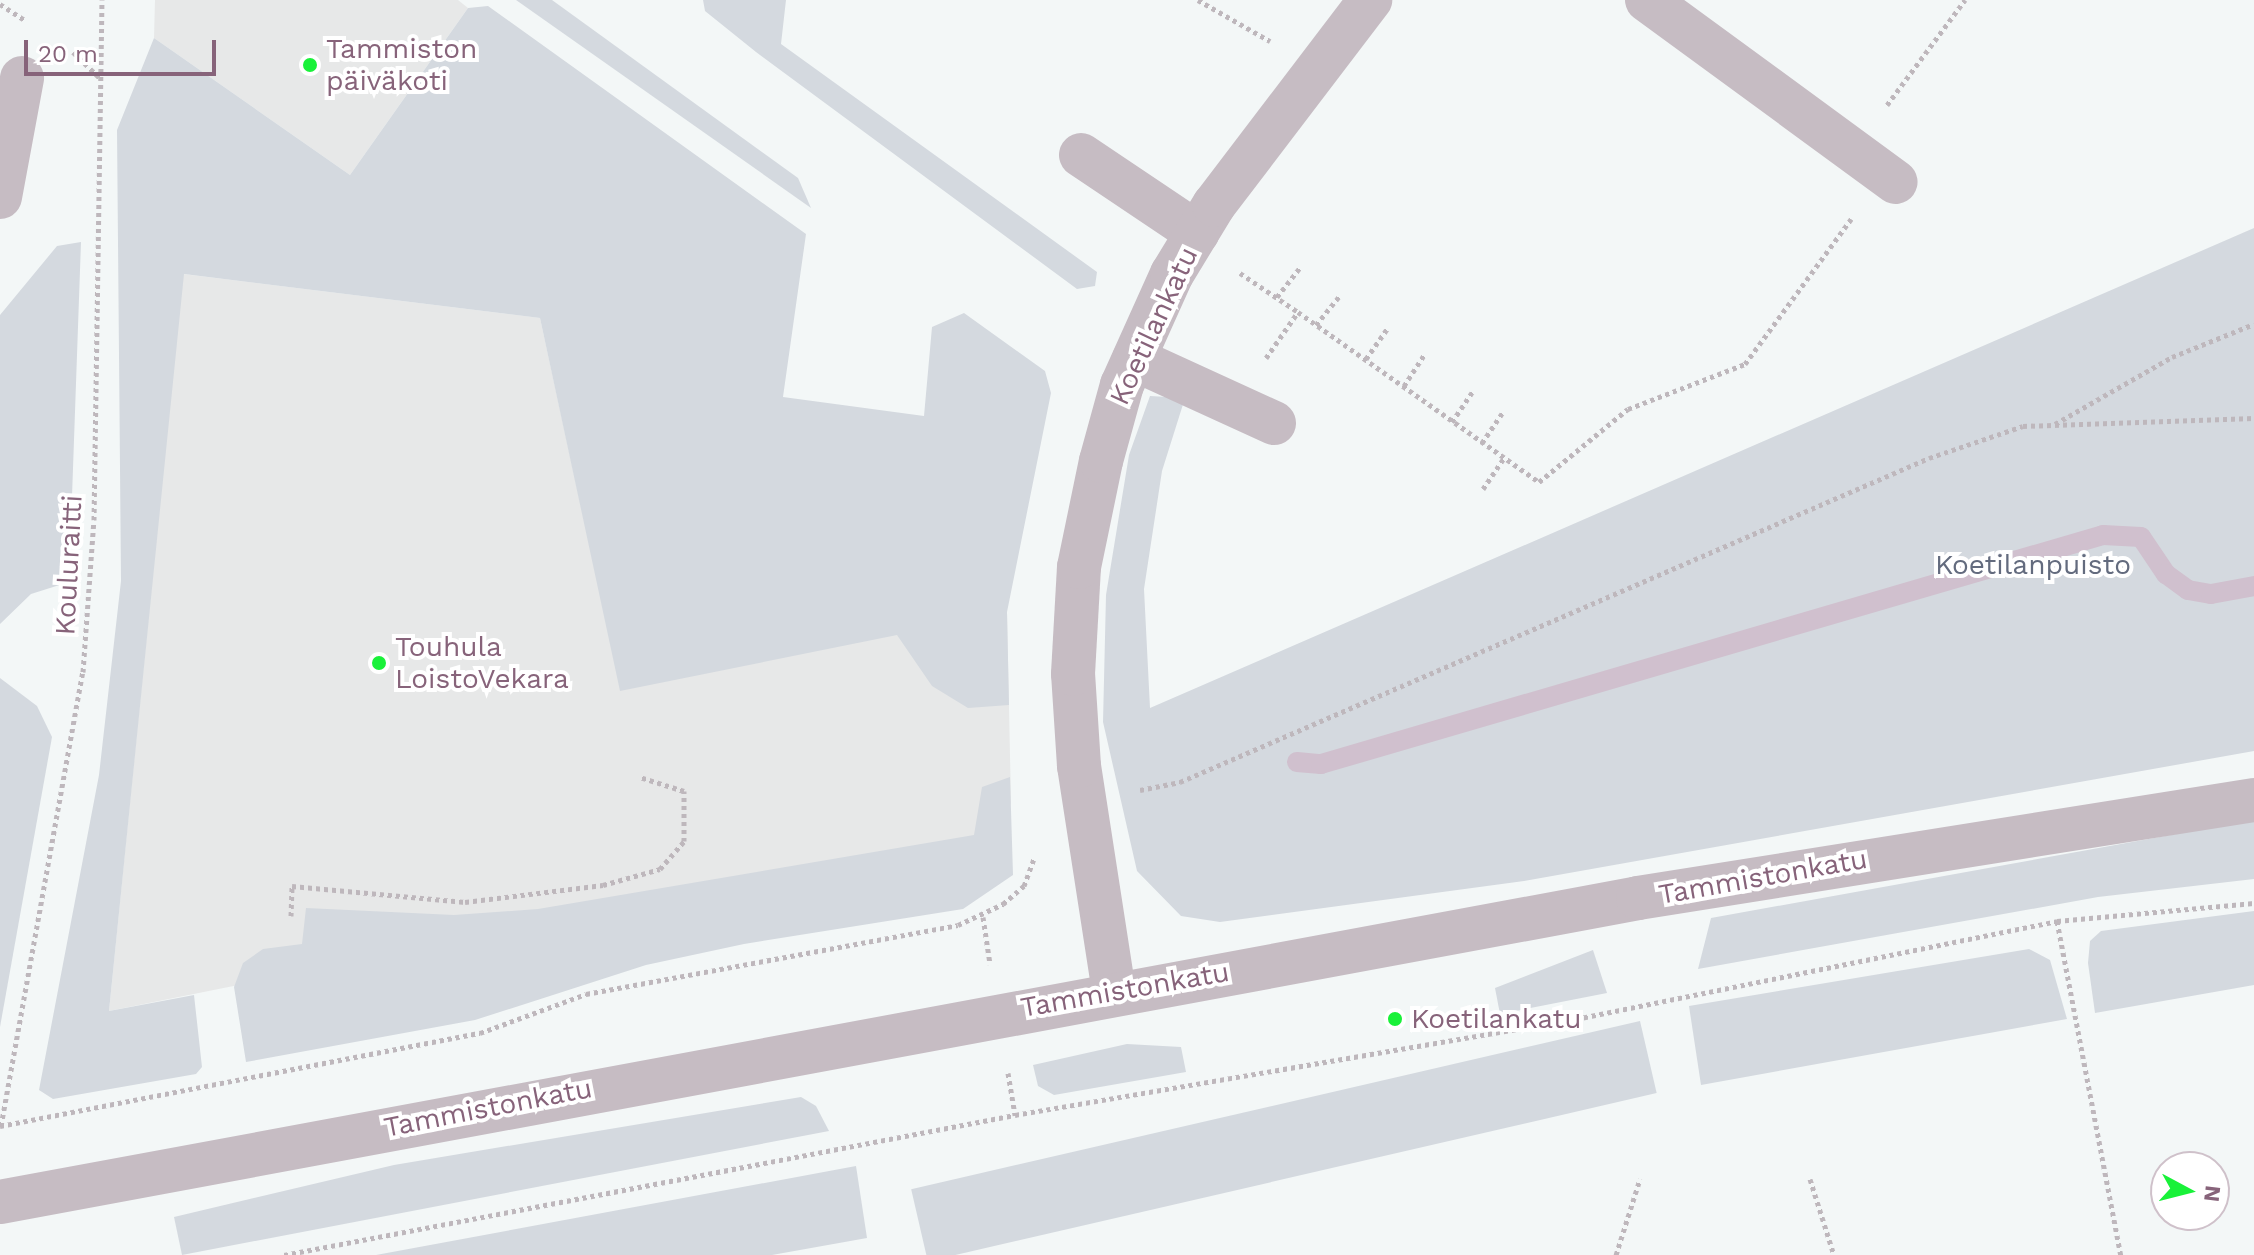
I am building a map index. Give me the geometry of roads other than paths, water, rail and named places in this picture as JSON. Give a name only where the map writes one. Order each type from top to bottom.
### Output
[{"type":"street","name":"Koetilankatu","points":[[1114,992],[1086,800],[1073,674],[1079,567],[1101,461],[1134,359],[1195,237],[1370,0]]},
{"type":"street","points":[[1647,0],[1878,169]]},
{"type":"street","points":[[0,197],[22,78]]},
{"type":"street","points":[[1081,155],[1195,237]]},
{"type":"street","points":[[1134,359],[1274,423]]},
{"type":"street","name":"Tammistonkatu","points":[[0,1202],[1114,992],[1746,880],[2254,800]]},
{"type":"waterway","points":[[1297,762],[1321,764],[2103,535],[2141,537],[2166,574],[2188,590],[2211,594],[2254,586]]},
{"type":"place","name":"Tammiston päiväkoti","points":[[310,65]]},
{"type":"place","name":"Touhula LoistoVekara","points":[[379,663]]},
{"type":"place","name":"Koetilankatu","points":[[1395,1019]]},
{"type":"park label","name":"Koetilanpuisto","points":[[2033,565]]}]
